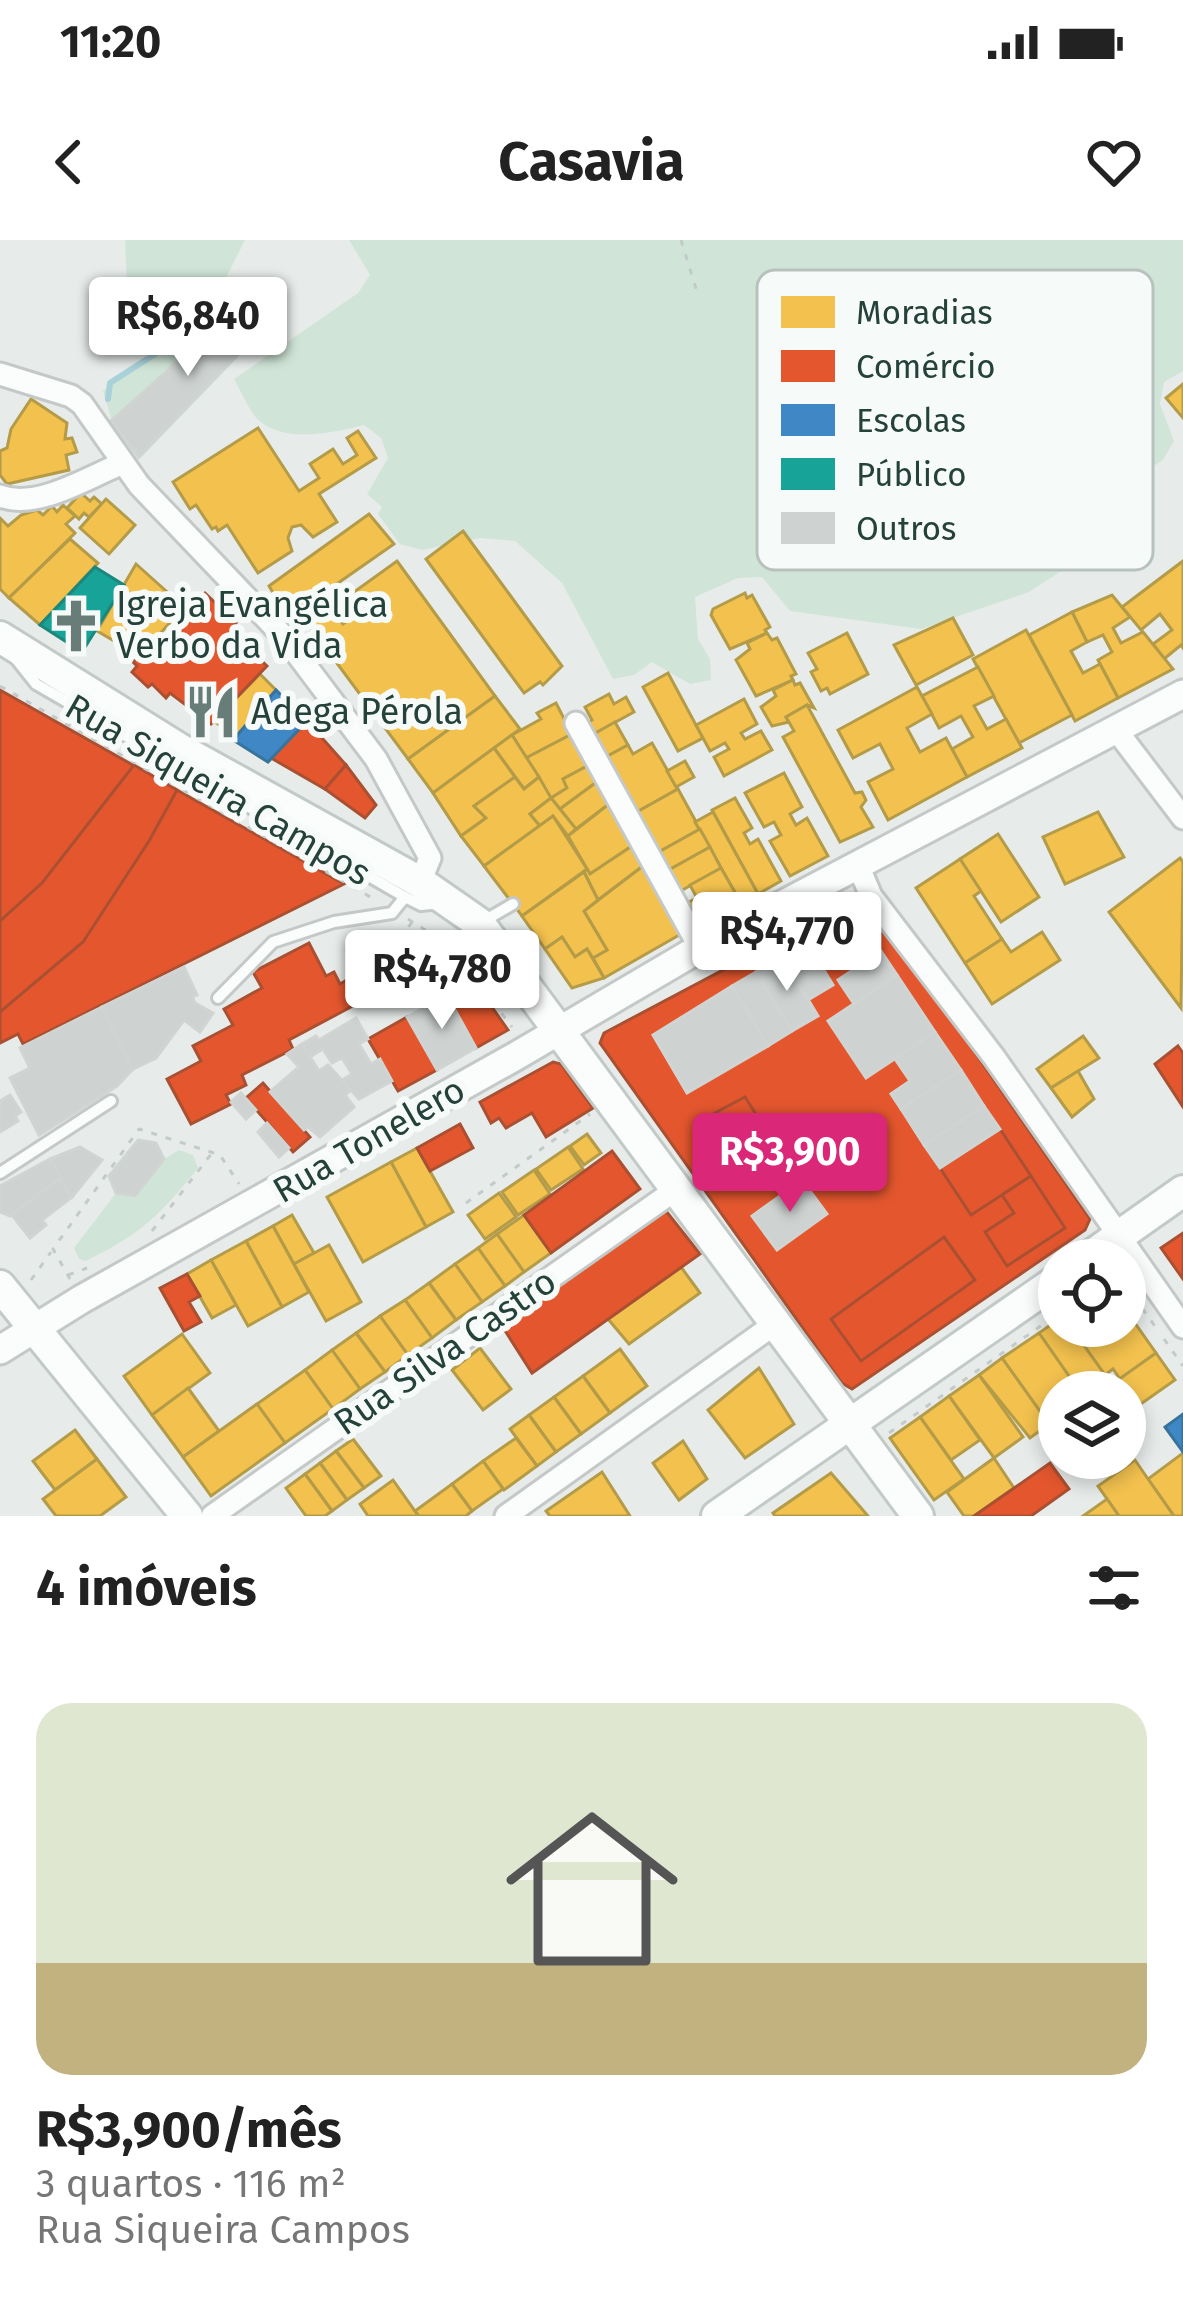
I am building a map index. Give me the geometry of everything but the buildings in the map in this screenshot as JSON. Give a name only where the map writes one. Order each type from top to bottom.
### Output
[{"type":"main road","name":"Rua Siqueira Campos","points":[[3,639],[412,889],[452,901],[479,923],[918,1516]]},
{"type":"main road","points":[[1115,1239],[1183,1192]]},
{"type":"main road","points":[[0,1286],[188,1516]]},
{"type":"main road","points":[[717,1516],[1038,1294]]},
{"type":"street","points":[[0,374],[79,401],[121,464],[285,638],[376,759],[428,848],[429,866],[412,889]]},
{"type":"street","points":[[0,496],[35,498],[121,464]]},
{"type":"street","name":"Rua Tonelero","points":[[0,1350],[700,948],[1183,694]]},
{"type":"street","points":[[576,723],[700,948]]},
{"type":"street","points":[[1117,730],[1183,818]]},
{"type":"street","points":[[858,865],[872,896],[994,1058],[1183,1327]]},
{"type":"street","name":"Rua Silva Castro","points":[[212,1516],[678,1188]]},
{"type":"street","points":[[506,1516],[776,1323]]},
{"type":"lane","points":[[218,998],[273,942],[334,922],[394,911],[412,889]]},
{"type":"lane","points":[[479,923],[513,904]]},
{"type":"lane","points":[[0,1173],[110,1101]]},
{"type":"path","points":[[681,240],[698,295]]},
{"type":"path","points":[[0,686],[437,936],[463,960],[513,1028],[508,1039],[516,1056]]},
{"type":"path","points":[[401,988],[374,977],[413,921]]},
{"type":"path","points":[[398,942],[429,959],[452,964],[463,960]]},
{"type":"path","points":[[466,1203],[611,1098]]},
{"type":"path","points":[[31,1280],[139,1129],[213,1151],[225,1160],[251,1206]]},
{"type":"path","points":[[156,1143],[163,1136]]},
{"type":"path","points":[[153,1230],[213,1151]]},
{"type":"path","points":[[52,1249],[74,1285]]},
{"type":"path","points":[[68,1274],[97,1264]]},
{"type":"path","points":[[1146,1314],[1183,1366]]},
{"type":"path","points":[[883,1438],[1038,1328]]},
{"type":"green space","points":[[125,240],[245,240],[223,284],[181,334],[140,326],[128,307]]},
{"type":"green space","points":[[349,240],[1183,240],[1183,371],[1164,382],[1160,404],[1174,441],[1153,467],[1153,270],[757,270],[757,570],[1063,570],[1029,592],[921,629],[790,611],[762,577],[738,578],[695,597],[698,639],[710,659],[711,680],[690,684],[652,662],[634,675],[613,679],[562,583],[515,541],[480,538],[422,550],[400,544],[378,514],[382,507],[367,494],[388,458],[381,438],[364,425],[291,434],[264,424],[250,410],[234,379],[358,293],[370,275]]},
{"type":"green space","points":[[245,293],[279,315],[127,472],[103,391]]},
{"type":"green space","points":[[179,1150],[193,1155],[198,1168],[172,1199],[122,1241],[86,1261],[79,1259],[74,1248],[116,1193],[135,1196],[164,1159]]},
{"type":"waterway","points":[[108,399],[110,383],[225,309]]},
{"type":"place","name":"Igreja Evangélica Verbo da Vida","points":[[76,626]]},
{"type":"place","name":"Adega Pérola","points":[[211,712]]}]
